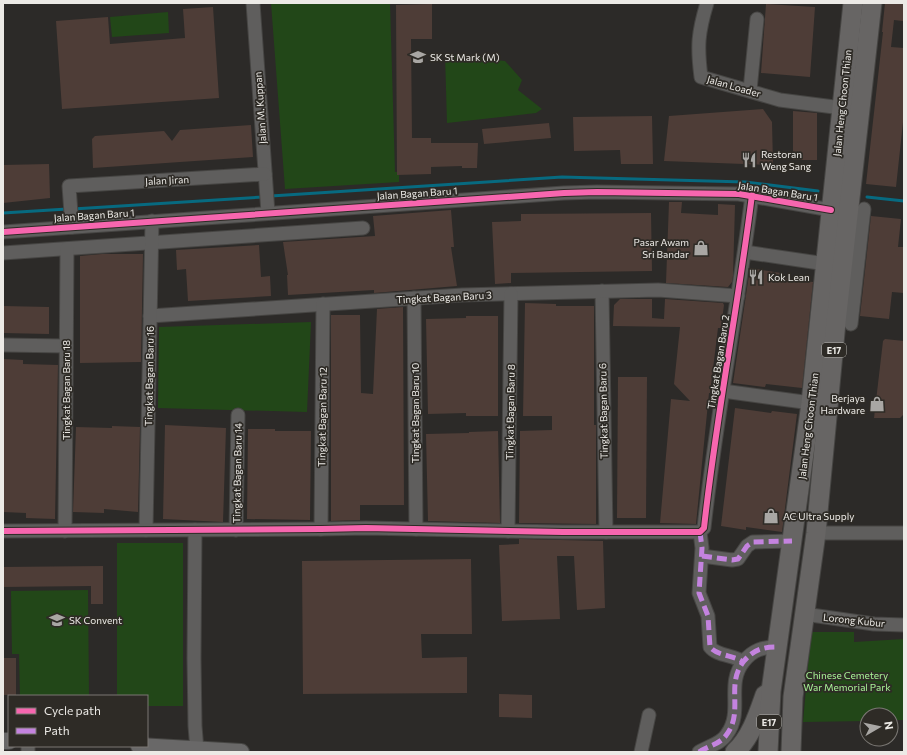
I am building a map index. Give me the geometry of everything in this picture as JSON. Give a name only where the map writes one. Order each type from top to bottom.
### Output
[{"type":"highway","name":"Jalan Heng Choon Thian","points":[[768,752],[773,672],[811,403],[853,3]]},
{"type":"highway","name":"Jalan Heng Choon Thian","points":[[791,752],[793,697],[816,533],[836,322],[872,3]]},
{"type":"highway","points":[[735,752],[748,737],[759,713],[773,672]]},
{"type":"highway","points":[[793,697],[798,752]]},
{"type":"main road","points":[[148,747],[241,752]]},
{"type":"street","name":"Jalan M. Kuppan","points":[[252,3],[267,202]]},
{"type":"street","name":"Jalan Loader","points":[[707,3],[700,27],[698,44],[701,77],[750,90],[780,100],[842,108]]},
{"type":"street","points":[[750,90],[756,20]]},
{"type":"street","name":"Jalan Jiran","points":[[71,215],[69,186],[265,174]]},
{"type":"street","name":"Jalan Bagan Baru 1","points":[[3,232],[71,215],[152,221],[267,202],[564,192],[739,194],[752,195],[831,210]]},
{"type":"street","name":"Tingkat Bagan Baru 2","points":[[743,662],[733,656],[713,650],[710,647],[708,616],[699,592],[702,556],[701,532],[704,528],[723,391],[745,252],[752,195]]},
{"type":"street","points":[[851,324],[864,209]]},
{"type":"street","name":"Tingkat Bagan Baru 16","points":[[146,530],[152,221]]},
{"type":"street","points":[[3,253],[363,228]]},
{"type":"street","name":"Tingkat Bagan Baru 18","points":[[66,531],[67,249]]},
{"type":"street","points":[[745,252],[826,264]]},
{"type":"street","name":"Tingkat Bagan Baru 3","points":[[150,316],[462,294],[658,290],[738,296]]},
{"type":"street","name":"Tingkat Bagan Baru 6","points":[[602,291],[606,532]]},
{"type":"street","name":"Tingkat Bagan Baru 8","points":[[508,531],[511,294]]},
{"type":"street","name":"Tingkat Bagan Baru 10","points":[[414,298],[416,529]]},
{"type":"street","name":"Tingkat Bagan Baru 12","points":[[321,529],[323,304]]},
{"type":"street","points":[[3,345],[66,346]]},
{"type":"street","points":[[723,391],[811,403]]},
{"type":"street","name":"Tingkat Bagan Baru 14","points":[[236,530],[238,415]]},
{"type":"street","points":[[3,531],[366,528],[508,531],[701,532]]},
{"type":"street","points":[[195,530],[194,658],[195,726],[197,750]]},
{"type":"street","points":[[816,533],[904,533]]},
{"type":"street","points":[[702,556],[732,560],[738,559],[747,546],[753,542],[792,541]]},
{"type":"street","name":"Lorong Kubur","points":[[804,614],[874,624],[904,625]]},
{"type":"street","points":[[699,752],[721,741],[732,725],[735,714],[735,677],[743,662],[753,652],[766,647],[776,647]]},
{"type":"street","points":[[641,752],[649,715]]},
{"type":"green space","points":[[271,3],[390,3],[395,172],[399,172],[399,182],[285,189]]},
{"type":"green space","points":[[168,12],[169,33],[112,37],[110,17]]},
{"type":"green space","points":[[445,54],[505,61],[522,80],[518,90],[542,109],[536,113],[447,123]]},
{"type":"green space","points":[[311,322],[307,412],[158,408],[159,327]]},
{"type":"green space","points":[[117,543],[183,543],[183,706],[148,706],[148,695],[117,695]]},
{"type":"green space","points":[[88,590],[89,695],[20,695],[19,654],[12,654],[11,591]]},
{"type":"green space","name":"Chinese Cemetery War Memorial Park","points":[[811,632],[854,632],[854,642],[904,639],[904,720],[899,720],[899,707],[859,707],[859,721],[803,722]]},
{"type":"building","points":[[885,3],[904,3],[903,21],[894,20],[891,47],[904,48],[904,113],[896,187],[866,184]]},
{"type":"building","points":[[432,4],[432,39],[411,39],[412,138],[431,138],[431,143],[478,143],[477,168],[462,168],[462,166],[431,167],[431,174],[397,175],[396,5]]},
{"type":"building","points":[[766,4],[815,7],[810,77],[761,73]]},
{"type":"building","points":[[213,7],[219,98],[62,109],[56,21],[108,17],[110,44],[185,38],[183,9]]},
{"type":"building","points":[[763,109],[772,122],[773,165],[664,161],[669,116]]},
{"type":"building","points":[[793,111],[817,113],[817,160],[793,160]]},
{"type":"building","points":[[652,116],[653,164],[621,164],[620,150],[574,151],[573,117]]},
{"type":"building","points":[[549,123],[551,138],[484,144],[482,129]]},
{"type":"building","points":[[251,125],[253,157],[93,168],[92,139],[95,136],[164,131],[172,141],[180,130]]},
{"type":"building","points":[[49,164],[50,198],[3,203],[3,165]]},
{"type":"building","name":"Pasar Awam Sri Bandar","points":[[669,202],[682,202],[681,213],[718,215],[718,204],[735,205],[733,276],[732,282],[728,287],[666,283]]},
{"type":"building","points":[[451,210],[454,247],[451,247],[457,286],[374,293],[374,290],[288,295],[288,275],[283,242],[375,236],[373,216]]},
{"type":"building","points":[[651,213],[652,271],[511,273],[511,283],[495,284],[492,222],[521,221],[521,214]]},
{"type":"building","points":[[871,216],[901,219],[898,247],[904,247],[904,293],[892,292],[889,319],[860,316]]},
{"type":"building","points":[[259,245],[261,277],[270,276],[271,296],[188,301],[186,269],[177,270],[176,250]]},
{"type":"building","points":[[102,254],[143,254],[141,362],[80,363],[80,256]]},
{"type":"building","points":[[750,268],[781,273],[781,278],[813,282],[802,388],[766,384],[765,387],[733,383]]},
{"type":"building","points":[[620,299],[652,299],[652,318],[664,319],[665,299],[723,303],[724,305],[721,328],[718,328],[709,393],[696,524],[660,523],[671,399],[690,401],[674,384],[680,327],[613,326],[614,305]]},
{"type":"building","points":[[525,303],[556,304],[556,306],[594,306],[596,524],[519,523],[520,431],[552,430],[552,416],[523,416]]},
{"type":"building","points":[[3,306],[49,307],[49,334],[3,333]]},
{"type":"building","points":[[403,307],[404,505],[360,505],[360,520],[331,521],[331,315],[360,315],[361,393],[373,394],[377,309]]},
{"type":"building","points":[[466,316],[498,316],[498,416],[466,416],[466,413],[428,414],[426,319],[466,318]]},
{"type":"building","points":[[885,339],[904,341],[903,415],[900,418],[874,418],[883,341]]},
{"type":"building","points":[[3,359],[23,360],[23,364],[58,365],[55,519],[26,518],[26,513],[3,512]]},
{"type":"building","points":[[618,377],[647,377],[646,518],[617,518]]},
{"type":"building","points":[[735,408],[771,413],[772,411],[797,414],[782,532],[746,527],[746,530],[721,526]]},
{"type":"building","points":[[165,425],[226,428],[223,522],[163,519]]},
{"type":"building","points":[[112,426],[140,427],[138,512],[104,509],[104,513],[73,512],[76,427],[112,428]]},
{"type":"building","points":[[248,429],[311,431],[310,520],[247,519]]},
{"type":"building","points":[[498,431],[500,523],[428,521],[426,434]]},
{"type":"building","points":[[519,539],[603,541],[605,608],[577,610],[574,556],[557,556],[560,619],[502,621],[499,545],[519,544]]},
{"type":"building","points":[[471,559],[472,634],[421,634],[422,658],[467,657],[467,693],[303,694],[302,561]]},
{"type":"building","points":[[103,566],[103,604],[91,604],[91,586],[3,587],[3,567]]},
{"type":"building","points":[[3,658],[16,658],[16,695],[3,695]]},
{"type":"building","points":[[499,694],[532,695],[532,718],[499,717]]},
{"type":"waterway","points":[[271,196],[562,177],[745,182],[818,191]]},
{"type":"waterway","points":[[73,209],[263,197]]},
{"type":"waterway","points":[[867,197],[904,201]]},
{"type":"waterway","points":[[3,213],[67,209]]},
{"type":"marked path","points":[[700,532],[702,548],[699,593],[708,616],[710,647],[721,654],[743,662]]},
{"type":"marked path","points":[[702,556],[732,560],[738,559],[747,546],[753,542],[792,541]]},
{"type":"marked path","points":[[699,752],[721,740],[727,734],[732,725],[735,707],[736,679],[744,661],[758,650],[776,647]]},
{"type":"cycle path","points":[[3,232],[564,193],[597,192],[739,194],[831,210]]},
{"type":"cycle path","points":[[3,531],[366,528],[563,532],[700,532],[704,528],[752,195]]},
{"type":"place","name":"SK St Mark (M)","points":[[418,57]]},
{"type":"place","name":"Restoran Weng Sang","points":[[749,160]]},
{"type":"place","name":"Pasar Awam Sri Bandar","points":[[701,248]]},
{"type":"place","name":"Kok Lean","points":[[756,277]]},
{"type":"place","name":"Berjaya Hardware","points":[[877,404]]},
{"type":"place","name":"AC Ultra Supply","points":[[771,516]]},
{"type":"place","name":"SK Convent","points":[[57,620]]}]
